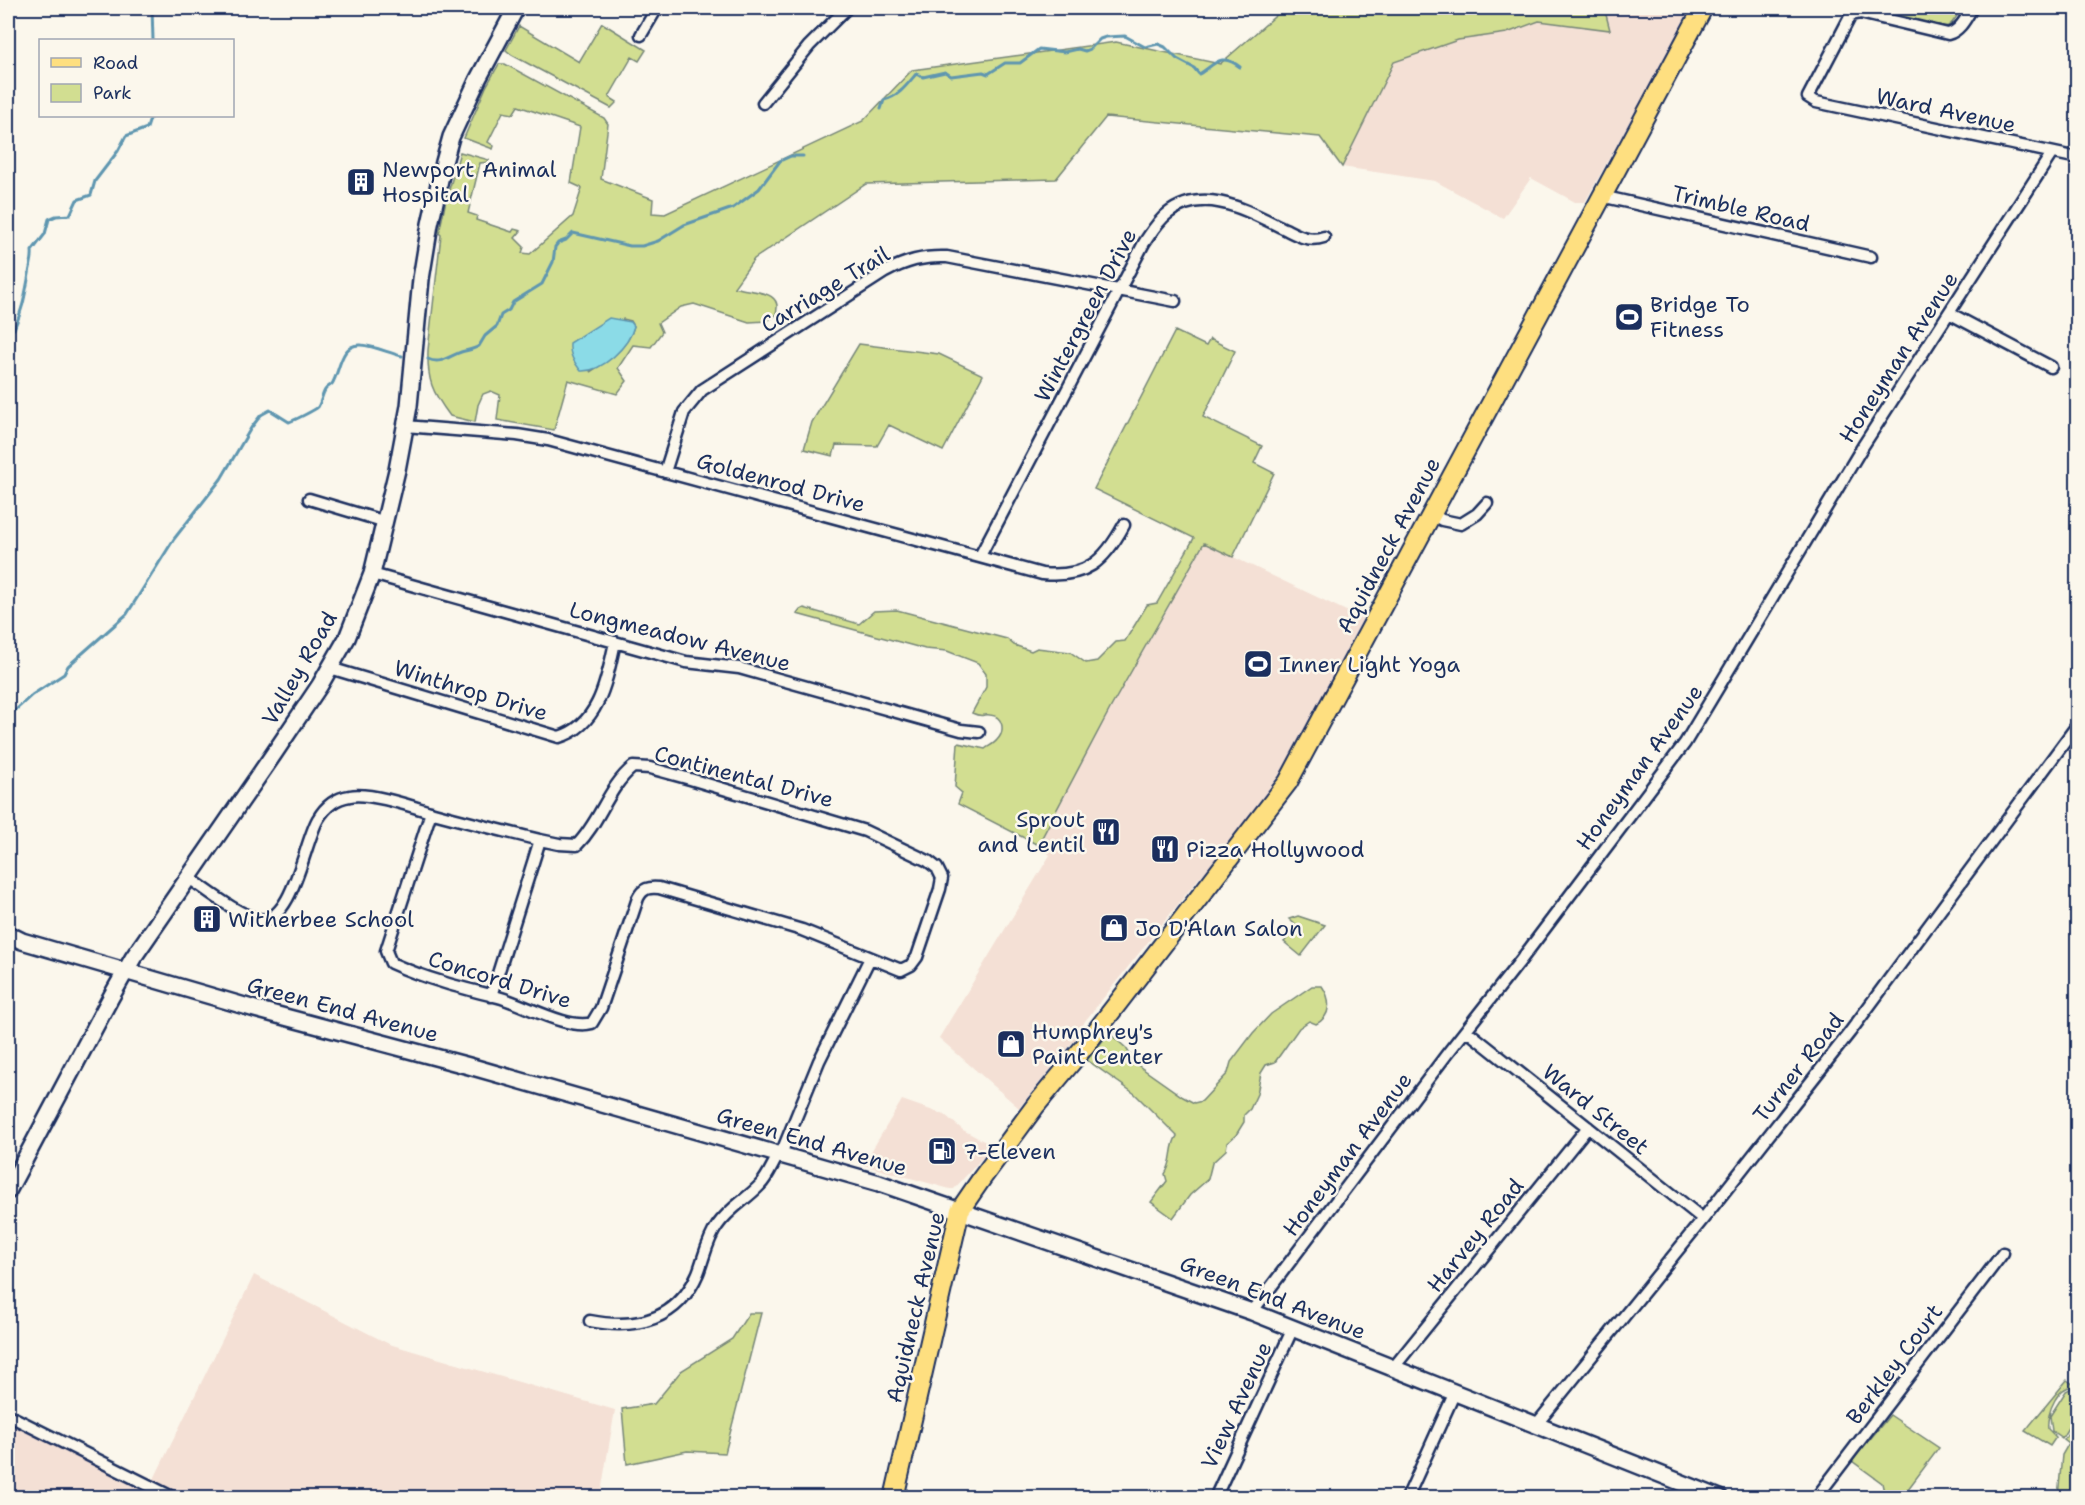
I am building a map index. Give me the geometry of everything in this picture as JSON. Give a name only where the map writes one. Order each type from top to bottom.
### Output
[{"type":"main road","name":"Valley Road","points":[[8,1191],[126,972],[330,668],[347,638],[372,574],[386,522],[405,426],[416,344],[421,279],[444,162],[451,137],[477,79],[516,8]]},
{"type":"main road","name":"Aquidneck Avenue","points":[[894,1497],[960,1210],[1036,1106],[1288,782],[1703,8]]},
{"type":"main road","name":"Green End Avenue","points":[[8,934],[22,942],[126,972],[879,1183],[1252,1312],[1720,1497]]},
{"type":"street","points":[[641,35],[657,8]]},
{"type":"street","points":[[763,103],[809,46],[847,8]]},
{"type":"street","name":"Ward Avenue","points":[[1972,8],[1959,28],[1952,34],[1860,13],[1851,15],[1808,97],[1816,102],[2078,158]]},
{"type":"street","name":"Honeyman Avenue","points":[[1252,1312],[1685,743],[1863,446],[2052,153]]},
{"type":"street","name":"Trimble Road","points":[[1601,196],[1871,257]]},
{"type":"street","name":"Wintergreen Drive","points":[[980,556],[1144,243],[1155,226],[1168,213],[1199,201],[1227,203],[1309,240],[1324,237]]},
{"type":"street","name":"Carriage Trail","points":[[665,472],[684,412],[702,390],[899,265],[930,256],[947,257],[1175,301]]},
{"type":"street","points":[[1949,313],[2051,367]]},
{"type":"street","name":"Goldenrod Drive","points":[[405,426],[517,435],[548,440],[1042,574],[1066,575],[1092,566],[1113,546],[1124,525]]},
{"type":"street","points":[[309,499],[386,522]]},
{"type":"street","points":[[1431,514],[1442,520],[1461,524],[1477,514],[1487,503]]},
{"type":"street","name":"Longmeadow Avenue","points":[[372,574],[695,664],[739,668],[962,730],[979,732]]},
{"type":"street","name":"Winthrop Drive","points":[[330,668],[559,737],[572,733],[593,712],[601,698],[615,642]]},
{"type":"street","name":"Turner Road","points":[[1536,1425],[1703,1219],[1923,936],[2078,724]]},
{"type":"street","name":"Continental Drive","points":[[189,878],[247,916],[262,920],[270,919],[279,912],[289,896],[317,820],[336,800],[352,795],[386,800],[540,840],[577,845],[589,833],[621,777],[633,767],[650,768],[865,831],[928,861],[937,868],[942,878],[940,889],[917,957],[901,970],[870,958]]},
{"type":"street","name":"Concord Drive","points":[[431,812],[386,951],[392,963],[412,972],[565,1021],[585,1025],[592,1023],[601,1008],[638,898],[641,892],[651,887],[802,930],[870,958]]},
{"type":"street","points":[[491,996],[540,840]]},
{"type":"street","points":[[590,1321],[629,1324],[649,1320],[671,1310],[685,1296],[697,1275],[714,1230],[727,1212],[762,1184],[780,1154],[819,1061],[870,958]]},
{"type":"street","name":"Ward Street","points":[[1466,1030],[1703,1219]]},
{"type":"street","name":"Harvey Road","points":[[1394,1367],[1588,1127]]},
{"type":"street","name":"Berkley Court","points":[[1816,1497],[2003,1253]]},
{"type":"street","name":"View Avenue","points":[[1215,1497],[1293,1328]]},
{"type":"street","points":[[1407,1497],[1455,1392]]},
{"type":"street","points":[[8,1414],[150,1492],[174,1497]]},
{"type":"shaded area","points":[[1590,8],[1693,8],[1585,202],[1575,202],[1531,178],[1503,218],[1435,181],[1342,167],[1394,62],[1458,40],[1507,33],[1539,21],[1610,30],[1605,11]]},
{"type":"shaded area","points":[[1204,543],[1363,619],[1280,774],[1214,863],[1199,878],[1085,1021],[1077,1037],[1019,1108],[939,1038],[1050,855],[1038,845],[1111,707]]},
{"type":"shaded area","points":[[902,1100],[945,1115],[963,1130],[993,1146],[954,1189],[863,1165]]},
{"type":"shaded area","points":[[254,1275],[389,1344],[615,1410],[600,1498],[8,1497],[8,1410],[154,1479]]},
{"type":"green space","points":[[1290,8],[1590,8],[1605,11],[1610,30],[1539,21],[1507,33],[1458,40],[1394,62],[1342,167],[1320,137],[1106,117],[1056,179],[866,184],[754,259],[734,287],[771,297],[776,301],[775,316],[767,321],[749,322],[694,304],[681,307],[658,323],[662,332],[651,347],[633,345],[618,368],[627,381],[617,394],[568,380],[554,430],[497,420],[500,395],[491,391],[483,394],[475,422],[450,416],[435,392],[428,370],[428,350],[441,235],[439,233],[460,152],[489,160],[489,162],[480,163],[468,213],[477,216],[476,220],[512,232],[514,229],[521,231],[515,238],[524,247],[522,253],[530,254],[573,216],[582,188],[571,183],[580,127],[518,106],[513,114],[503,112],[488,142],[494,146],[493,149],[464,138],[486,87],[499,64],[505,64],[604,118],[608,124],[601,179],[653,199],[652,213],[665,214],[863,121],[912,70],[1116,42],[1220,64],[1281,11]],"holes":[[[623,319],[631,321],[634,326],[623,347],[590,372]]]},
{"type":"green space","points":[[1870,8],[1962,8],[1950,25],[1942,27]]},
{"type":"green space","points":[[602,23],[646,50],[639,61],[632,57],[609,97],[617,102],[611,108],[506,50],[519,26],[579,62]]},
{"type":"green space","points":[[1175,331],[1206,346],[1210,339],[1235,351],[1203,417],[1262,446],[1254,463],[1274,473],[1233,557],[1204,543],[1111,707],[1038,845],[958,804],[962,793],[955,787],[958,743],[985,749],[1000,737],[1002,729],[1000,721],[995,716],[980,716],[972,713],[986,687],[986,674],[978,663],[947,651],[925,649],[797,614],[804,608],[859,624],[874,611],[897,610],[1007,639],[1014,645],[1031,651],[1037,648],[1070,652],[1086,663],[1097,661],[1116,642],[1125,641],[1147,605],[1157,603],[1194,538],[1094,489]]},
{"type":"green space","points":[[859,344],[939,354],[983,375],[943,451],[889,425],[877,446],[836,445],[833,456],[804,449],[812,422]]},
{"type":"green space","points":[[1298,916],[1325,925],[1301,956],[1284,942],[1297,926],[1289,919]]},
{"type":"green space","points":[[1312,986],[1322,986],[1325,991],[1328,1007],[1325,1017],[1316,1024],[1309,1021],[1299,1028],[1275,1062],[1266,1065],[1261,1073],[1257,1094],[1250,1109],[1244,1115],[1244,1122],[1236,1135],[1227,1143],[1226,1150],[1212,1163],[1208,1179],[1190,1195],[1173,1218],[1151,1202],[1167,1181],[1165,1174],[1177,1136],[1135,1094],[1087,1060],[1109,1033],[1126,1048],[1136,1064],[1183,1097],[1194,1103],[1202,1101],[1228,1073],[1231,1062],[1271,1014]]},
{"type":"green space","points":[[749,1313],[761,1313],[725,1453],[687,1451],[627,1464],[622,1409],[654,1404],[681,1371],[732,1339]]},
{"type":"green space","points":[[2067,1380],[2077,1387],[2070,1387],[2059,1394],[2051,1408],[2048,1429],[2056,1437],[2050,1446],[2025,1431]]},
{"type":"green space","points":[[2072,1388],[2077,1390],[2077,1424],[2069,1426],[2062,1438],[2052,1431],[2050,1416],[2066,1391]]},
{"type":"green space","points":[[1890,1415],[1939,1448],[1902,1497],[1885,1497],[1882,1483],[1852,1461]]},
{"type":"green space","points":[[2072,1427],[2077,1427],[2077,1497],[2058,1497],[2062,1455],[2069,1443],[2064,1439]]},
{"type":"water","points":[[609,318],[631,322],[634,326],[627,342],[606,362],[598,367],[581,371],[572,358],[570,343]]},
{"type":"waterway","points":[[152,8],[153,39]]},
{"type":"waterway","points":[[881,109],[884,100],[898,93],[916,74],[923,77],[945,72],[951,76],[983,72],[988,74],[1005,63],[1020,63],[1039,49],[1065,52],[1078,49],[1085,51],[1106,37],[1125,36],[1145,47],[1158,44],[1165,47],[1177,59],[1194,68],[1199,74],[1222,60],[1233,62],[1240,67]]},
{"type":"waterway","points":[[8,331],[14,329],[20,315],[32,251],[45,234],[49,219],[70,215],[77,200],[91,195],[95,181],[118,151],[126,136],[147,128],[151,117]]},
{"type":"waterway","points":[[428,359],[441,360],[479,346],[485,336],[497,326],[501,315],[509,310],[513,302],[542,284],[553,262],[555,247],[573,233],[630,246],[642,246],[658,241],[684,225],[733,208],[759,189],[780,161],[791,156],[803,156]]},
{"type":"waterway","points":[[8,717],[32,695],[64,674],[68,666],[127,614],[174,539],[221,479],[261,415],[270,410],[289,422],[318,407],[325,390],[335,379],[345,353],[354,346],[371,347],[402,356]]},
{"type":"place","name":"Newport Animal Hospital","points":[[361,182]]},
{"type":"place","name":"Bridge To Fitness","points":[[1629,317]]},
{"type":"place","name":"Inner Light Yoga","points":[[1258,664]]},
{"type":"place","name":"Sprout and Lentil","points":[[1106,832]]},
{"type":"place","name":"Pizza Hollywood","points":[[1165,849]]},
{"type":"place","name":"Witherbee School","points":[[207,919]]},
{"type":"place","name":"Jo D'Alan Salon","points":[[1114,928]]},
{"type":"place","name":"Humphrey's Paint Center","points":[[1011,1044]]},
{"type":"place","name":"7-Eleven","points":[[942,1151]]}]
